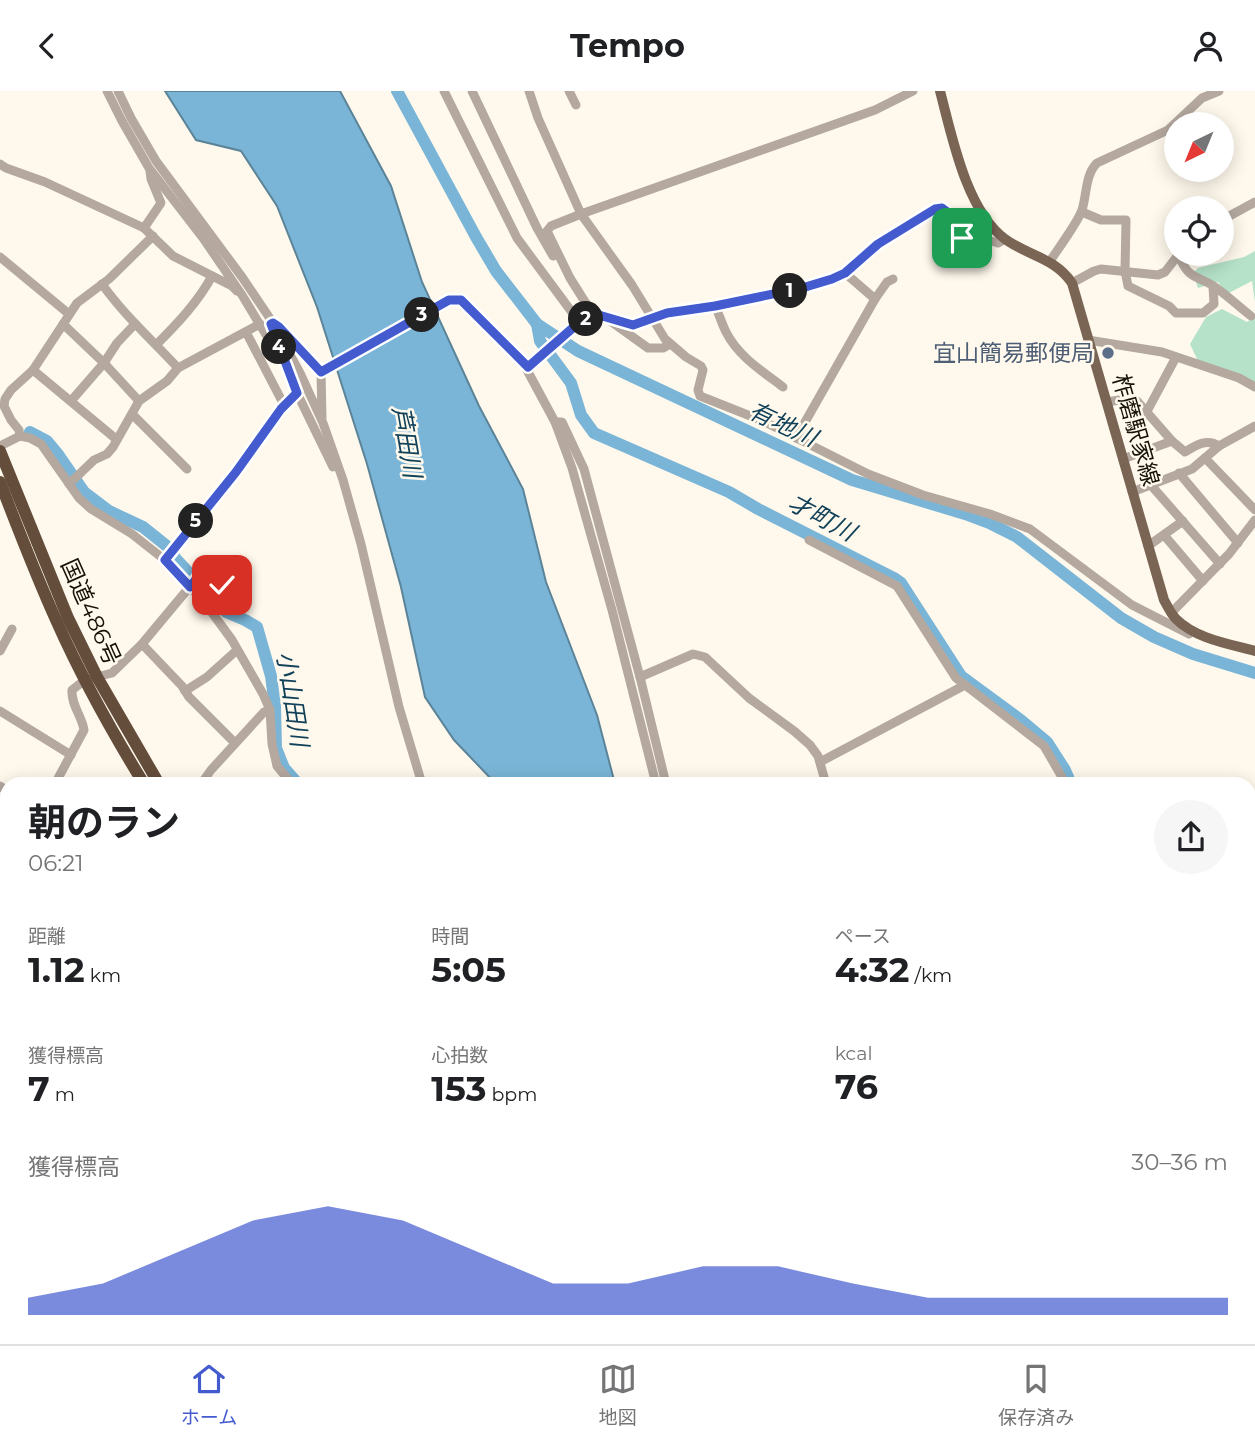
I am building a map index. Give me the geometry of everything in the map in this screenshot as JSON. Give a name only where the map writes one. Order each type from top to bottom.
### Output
[{"type":"highway","name":"国道486号","points":[[0,448],[91,678],[155,777]]},
{"type":"highway","name":"国道486号","points":[[0,482],[47,600],[91,678],[140,777]]},
{"type":"main road","name":"柞磨駅家線","points":[[940,91],[959,163],[971,193],[992,227],[1005,239],[1049,261],[1068,276],[1072,283],[1164,600],[1171,613]]},
{"type":"main road","points":[[1171,613],[1178,621],[1201,635],[1254,650]]},
{"type":"street","points":[[107,91],[149,168],[203,238],[242,295]]},
{"type":"street","points":[[118,91],[156,161],[242,277],[301,375],[323,423],[361,544],[399,707],[420,777]]},
{"type":"street","points":[[444,91],[517,238],[575,315],[574,327]]},
{"type":"street","points":[[472,91],[537,228],[562,271],[570,278]]},
{"type":"street","points":[[529,91],[538,118],[581,214],[632,285],[665,339],[701,366],[698,390],[700,396],[763,421],[867,474],[1030,529],[1132,605],[1192,635],[1201,635]]},
{"type":"street","points":[[569,91],[576,104]]},
{"type":"street","points":[[913,91],[875,110],[581,214],[551,226],[547,231],[570,278],[592,313],[633,325],[667,313],[715,306],[832,279],[845,273],[878,244],[935,209],[942,208],[946,211],[962,238],[989,239],[999,243],[1005,239]]},
{"type":"street","points":[[1049,261],[1082,212],[1089,176],[1097,163],[1168,130],[1202,98],[1219,91]]},
{"type":"street","points":[[131,118],[142,155]]},
{"type":"street","points":[[0,164],[144,228],[173,256],[232,286],[242,295],[268,324],[280,358],[285,362],[338,479],[343,480]]},
{"type":"street","points":[[144,228],[161,203],[149,168]]},
{"type":"street","points":[[1234,213],[1255,202]]},
{"type":"street","points":[[1082,212],[1101,220],[1126,220],[1125,271],[1128,286],[1169,306],[1176,313],[1203,313],[1214,304],[1213,286]]},
{"type":"street","points":[[20,436],[4,406],[5,399],[33,370],[77,303],[109,279],[153,236]]},
{"type":"street","points":[[0,257],[69,314]]},
{"type":"street","points":[[1072,283],[1101,269],[1158,275],[1169,266]]},
{"type":"street","points":[[1183,266],[1192,277],[1213,286],[1251,316]]},
{"type":"street","points":[[845,273],[875,299]]},
{"type":"street","points":[[157,344],[176,326],[212,276]]},
{"type":"street","points":[[796,438],[875,299],[887,282],[893,279]]},
{"type":"street","points":[[102,284],[117,305],[178,368]]},
{"type":"street","points":[[321,372],[449,300],[461,300],[528,367],[555,422],[572,468],[612,610],[654,777]]},
{"type":"street","points":[[715,306],[726,333],[737,348],[783,387]]},
{"type":"street","points":[[528,367],[592,313]]},
{"type":"street","points":[[606,317],[648,348],[663,348],[670,344]]},
{"type":"street","points":[[63,324],[139,401]]},
{"type":"street","points":[[71,401],[135,324]]},
{"type":"street","points":[[72,481],[94,460],[107,454],[139,401],[167,381],[178,368],[246,332],[268,324],[279,327],[321,372],[323,423]]},
{"type":"street","points":[[246,332],[284,405]]},
{"type":"street","points":[[1088,340],[1162,352],[1239,378],[1255,387]]},
{"type":"street","points":[[1146,413],[1176,357]]},
{"type":"street","points":[[33,370],[116,439]]},
{"type":"street","points":[[169,554],[236,472],[284,405],[297,393]]},
{"type":"street","points":[[1107,402],[1131,398],[1137,401],[1172,442],[1185,452],[1201,442],[1220,446]]},
{"type":"street","points":[[132,414],[187,469]]},
{"type":"street","points":[[555,422],[562,422],[584,469],[664,777]]},
{"type":"street","points":[[1132,492],[1192,468],[1220,446],[1255,426]]},
{"type":"street","points":[[0,448],[20,436],[41,444],[72,481],[79,498],[91,509],[169,554],[217,618],[270,710],[272,744],[277,766],[286,777]]},
{"type":"street","points":[[1123,459],[1172,442]]},
{"type":"street","points":[[1205,458],[1255,510]]},
{"type":"street","points":[[1179,473],[1238,543]]},
{"type":"street","points":[[1150,484],[1220,564]]},
{"type":"street","points":[[1171,613],[1220,564],[1255,520]]},
{"type":"street","points":[[1148,546],[1183,521]]},
{"type":"street","points":[[1164,535],[1203,581]]},
{"type":"street","points":[[809,540],[897,586],[956,678],[1044,746],[1062,777]]},
{"type":"street","points":[[59,777],[84,730],[83,721],[71,698],[72,690],[91,678],[111,673],[142,644],[193,583],[207,574],[222,585]]},
{"type":"street","points":[[0,651],[12,629]]},
{"type":"street","points":[[142,644],[234,743]]},
{"type":"street","points":[[185,691],[207,677],[237,650]]},
{"type":"street","points":[[640,677],[693,654],[705,657],[749,698],[794,730],[810,745],[818,755],[824,777]]},
{"type":"street","points":[[820,762],[965,685]]},
{"type":"street","points":[[206,777],[234,743],[264,712],[270,710]]},
{"type":"street","points":[[0,711],[71,755]]},
{"type":"green space","points":[[1255,251],[1255,302],[1252,281],[1227,294],[1218,282],[1198,288],[1193,273],[1198,268],[1234,266],[1234,259]]},
{"type":"green space","points":[[1222,309],[1247,322],[1255,316],[1255,384],[1198,361],[1190,344],[1206,317]]},
{"type":"water","name":"芦田川","points":[[165,91],[340,91],[391,186],[422,282],[479,406],[523,489],[546,582],[597,715],[613,777],[489,777],[454,740],[425,697],[401,587],[367,464],[317,307],[277,206],[241,151],[196,140]]},
{"type":"waterway","name":"有地川","points":[[397,91],[496,271],[537,324],[578,351],[852,480],[989,523],[1017,537],[1121,618],[1154,637],[1193,654],[1255,673]]},
{"type":"waterway","name":"才町川","points":[[537,324],[540,341],[571,383],[581,415],[594,433],[729,492],[901,583],[961,676],[1047,742],[1068,777]]},
{"type":"waterway","name":"小山田川","points":[[30,432],[47,441],[84,492],[109,511],[143,527],[168,547],[226,612],[257,627],[271,676],[276,748],[284,768],[292,777]]},
{"type":"place","name":"宜山簡易郵便局","points":[[1108,353]]},
{"type":"route","points":[[222,585],[207,574],[197,578],[190,587],[165,560],[236,472],[281,409],[297,393],[271,324],[273,323],[321,372],[449,300],[461,300],[528,367],[592,313],[633,325],[667,313],[715,306],[832,279],[845,273],[878,244],[935,209],[942,208],[946,211],[962,238]]}]
